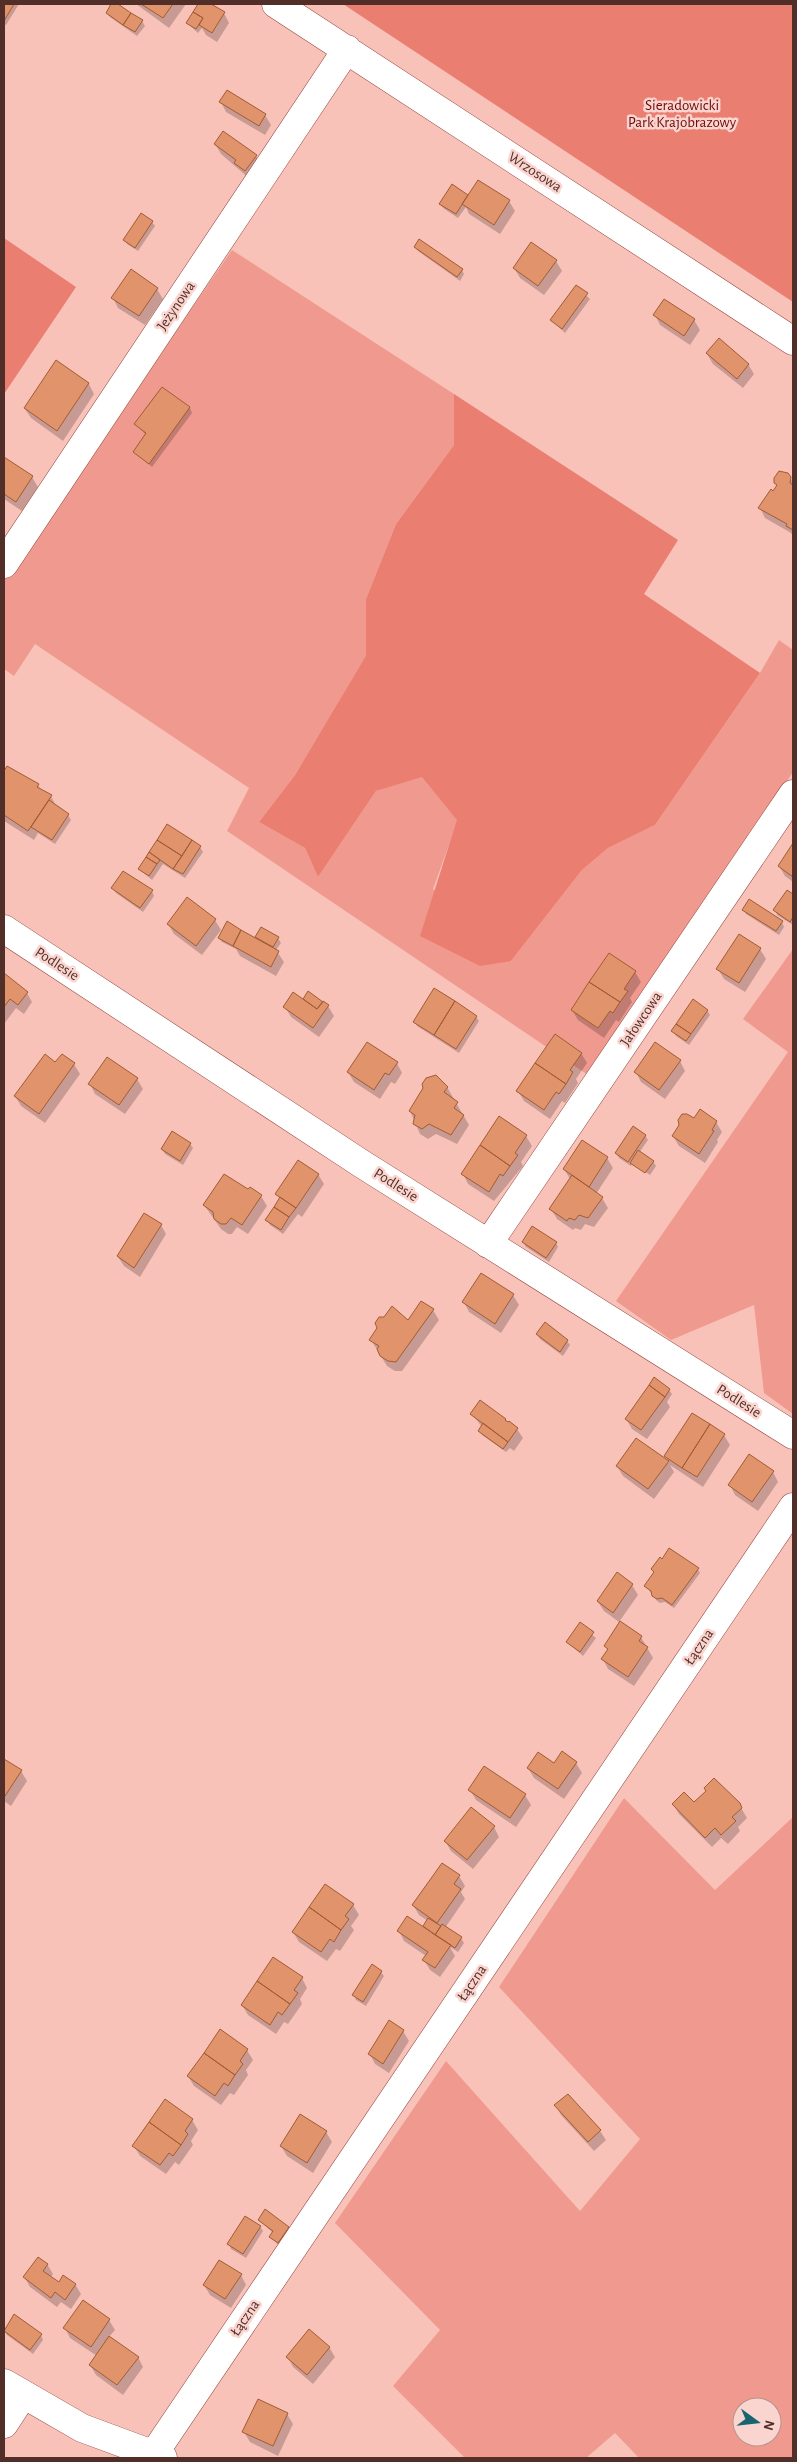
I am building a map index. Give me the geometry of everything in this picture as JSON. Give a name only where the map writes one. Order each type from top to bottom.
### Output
[{"type":"street","name":"Wrzosowa","points":[[276,4],[793,341]]},
{"type":"street","name":"Jeżynowa","points":[[4,564],[347,49]]},
{"type":"street","name":"Jałowcowa","points":[[488,1244],[793,794]]},
{"type":"street","name":"Podlesie","points":[[4,929],[488,1244],[793,1435]]},
{"type":"street","name":"Łączna","points":[[155,2457],[793,1507]]},
{"type":"street","points":[[4,2424],[14,2389],[82,2428],[155,2457]]},
{"type":"shaded area","points":[[232,250],[454,394],[454,445],[396,524],[366,599],[367,656],[295,775],[259,822],[305,848],[318,877],[376,791],[422,776],[458,820],[433,889],[511,961],[582,870],[608,848],[655,825],[760,673],[779,640],[793,650],[793,772],[591,1077],[227,831],[249,788],[35,644],[14,676],[4,669],[4,581]]},
{"type":"shaded area","points":[[793,949],[793,1414],[764,1393],[754,1305],[671,1340],[616,1301],[788,1052],[743,1019]]},
{"type":"shaded area","points":[[624,1798],[715,1890],[793,1817],[793,2458],[639,2458],[615,2433],[586,2458],[465,2458],[393,2386],[440,2330],[335,2223],[446,2061],[580,2211],[640,2139],[499,1987]]},
{"type":"green space","name":"Sieradowicki Park Krajobrazowy","points":[[343,4],[793,4],[793,302]]},
{"type":"green space","points":[[4,238],[76,287],[4,394]]},
{"type":"green space","points":[[454,394],[678,540],[644,594],[760,673],[655,825],[608,848],[582,870],[511,961],[480,966],[420,936],[457,820],[422,777],[376,791],[318,877],[305,848],[259,822],[295,775],[366,656],[366,599],[396,524],[454,445]]},
{"type":"building","points":[[4,4],[14,4],[4,21]]},
{"type":"building","points":[[111,4],[118,4],[131,13],[123,25],[106,13]]},
{"type":"building","points":[[141,4],[173,4],[163,18]]},
{"type":"building","points":[[198,4],[211,4],[225,12],[212,33],[199,25],[203,18],[193,12]]},
{"type":"building","points":[[193,12],[203,18],[196,29],[186,23]]},
{"type":"building","points":[[131,13],[143,20],[135,32],[123,25]]},
{"type":"building","points":[[227,90],[266,114],[259,126],[219,102]]},
{"type":"building","points":[[223,131],[257,155],[245,171],[234,163],[236,160],[214,144]]},
{"type":"building","points":[[478,180],[510,200],[494,225],[462,204]]},
{"type":"building","points":[[452,184],[468,195],[456,214],[439,204]]},
{"type":"building","points":[[141,213],[153,221],[135,248],[123,240]]},
{"type":"building","points":[[419,239],[463,269],[457,277],[414,247]]},
{"type":"building","points":[[531,242],[557,260],[538,286],[513,268]]},
{"type":"building","points":[[131,269],[158,288],[139,316],[111,298]]},
{"type":"building","points":[[576,285],[588,293],[562,329],[550,320]]},
{"type":"building","points":[[664,299],[695,319],[684,336],[653,315]]},
{"type":"building","points":[[719,338],[749,364],[737,379],[706,353]]},
{"type":"building","points":[[56,360],[89,383],[57,431],[24,408]]},
{"type":"building","points":[[162,387],[190,407],[149,464],[133,452],[146,433],[134,424]]},
{"type":"building","points":[[4,457],[33,476],[16,502],[4,494]]},
{"type":"building","points":[[779,471],[788,473],[791,477],[790,483],[793,485],[793,530],[786,526],[787,524],[758,508],[771,489],[773,491],[777,485],[774,483],[774,478]]},
{"type":"building","points":[[7,766],[39,784],[37,787],[52,795],[28,831],[4,815],[4,771]]},
{"type":"building","points":[[49,800],[69,814],[52,840],[31,827]]},
{"type":"building","points":[[167,824],[192,840],[182,856],[157,840]]},
{"type":"building","points":[[157,840],[182,856],[173,869],[149,852]]},
{"type":"building","points":[[192,840],[201,846],[183,874],[173,869]]},
{"type":"building","points":[[793,843],[793,877],[778,866]]},
{"type":"building","points":[[149,852],[160,860],[157,864],[146,857]]},
{"type":"building","points":[[146,857],[157,864],[149,876],[138,869]]},
{"type":"building","points":[[123,871],[153,890],[140,908],[111,888]]},
{"type":"building","points":[[787,890],[793,894],[793,917],[790,922],[773,910]]},
{"type":"building","points":[[187,897],[216,919],[196,946],[167,924]]},
{"type":"building","points":[[749,899],[783,921],[776,931],[742,910]]},
{"type":"building","points":[[227,921],[241,930],[233,946],[218,938]]},
{"type":"building","points":[[261,927],[279,937],[273,947],[255,937]]},
{"type":"building","points":[[241,930],[279,951],[271,967],[233,946]]},
{"type":"building","points":[[739,934],[761,948],[739,983],[716,969]]},
{"type":"building","points":[[609,953],[636,971],[624,989],[628,991],[620,1002],[589,982]]},
{"type":"building","points":[[4,973],[28,992],[18,1005],[10,999],[4,1007]]},
{"type":"building","points":[[589,982],[620,1002],[613,1013],[610,1011],[598,1028],[571,1010]]},
{"type":"building","points":[[434,988],[455,1001],[434,1035],[413,1022]]},
{"type":"building","points":[[308,991],[323,1002],[317,1009],[303,999]]},
{"type":"building","points":[[293,992],[317,1009],[323,1001],[329,1005],[313,1028],[283,1007]]},
{"type":"building","points":[[693,999],[708,1010],[691,1034],[676,1024]]},
{"type":"building","points":[[455,1001],[477,1016],[456,1049],[434,1035]]},
{"type":"building","points":[[676,1024],[691,1034],[686,1041],[671,1031]]},
{"type":"building","points":[[555,1034],[582,1053],[570,1070],[573,1072],[566,1084],[535,1063]]},
{"type":"building","points":[[367,1042],[398,1062],[389,1075],[385,1073],[374,1090],[347,1072]]},
{"type":"building","points":[[655,1042],[681,1060],[659,1090],[634,1072]]},
{"type":"building","points":[[45,1054],[55,1062],[62,1054],[75,1063],[39,1114],[14,1096]]},
{"type":"building","points":[[107,1057],[138,1078],[119,1105],[88,1084]]},
{"type":"building","points":[[535,1063],[566,1084],[559,1094],[556,1092],[544,1110],[516,1091]]},
{"type":"building","points":[[436,1075],[448,1087],[444,1092],[458,1102],[454,1108],[464,1115],[451,1135],[429,1124],[422,1129],[413,1124],[415,1115],[409,1111],[423,1088],[422,1084],[426,1078]]},
{"type":"building","points":[[700,1109],[717,1121],[712,1130],[714,1131],[699,1154],[672,1136],[679,1125],[678,1120],[682,1114],[687,1114],[694,1118]]},
{"type":"building","points":[[499,1116],[527,1135],[515,1153],[518,1155],[510,1166],[480,1145]]},
{"type":"building","points":[[633,1126],[646,1135],[628,1162],[615,1153]]},
{"type":"building","points":[[172,1131],[191,1143],[180,1161],[161,1149]]},
{"type":"building","points":[[582,1140],[608,1157],[589,1187],[563,1169]]},
{"type":"building","points":[[480,1145],[510,1166],[503,1176],[500,1174],[489,1192],[461,1174]]},
{"type":"building","points":[[638,1150],[654,1161],[645,1173],[630,1163]]},
{"type":"building","points":[[298,1160],[319,1174],[296,1208],[275,1194]]},
{"type":"building","points":[[224,1174],[248,1189],[250,1187],[262,1195],[242,1225],[231,1218],[226,1224],[221,1224],[214,1219],[213,1212],[203,1205]]},
{"type":"building","points":[[572,1175],[603,1197],[588,1218],[579,1215],[575,1220],[569,1218],[567,1221],[549,1209]]},
{"type":"building","points":[[280,1197],[296,1208],[289,1217],[274,1207]]},
{"type":"building","points":[[274,1207],[289,1217],[281,1230],[265,1220]]},
{"type":"building","points":[[144,1213],[162,1224],[134,1268],[117,1256]]},
{"type":"building","points":[[532,1226],[557,1242],[546,1258],[522,1242]]},
{"type":"building","points":[[481,1273],[514,1294],[495,1324],[462,1302]]},
{"type":"building","points":[[421,1301],[434,1309],[396,1362],[388,1361],[380,1356],[377,1349],[379,1346],[369,1340],[377,1328],[375,1323],[379,1317],[384,1317],[392,1306],[408,1320]]},
{"type":"building","points":[[545,1322],[568,1340],[560,1352],[536,1334]]},
{"type":"building","points":[[654,1377],[670,1389],[665,1397],[649,1385]]},
{"type":"building","points":[[649,1385],[665,1397],[641,1430],[625,1419]]},
{"type":"building","points":[[480,1400],[518,1428],[508,1442],[470,1414]]},
{"type":"building","points":[[692,1413],[710,1424],[682,1468],[664,1456]]},
{"type":"building","points":[[483,1423],[508,1442],[503,1449],[478,1431]]},
{"type":"building","points":[[710,1424],[725,1434],[697,1477],[682,1468]]},
{"type":"building","points":[[636,1438],[669,1461],[648,1489],[616,1466]]},
{"type":"building","points":[[749,1454],[774,1471],[752,1502],[728,1485]]},
{"type":"building","points":[[669,1548],[699,1568],[672,1605],[662,1598],[657,1599],[652,1596],[651,1591],[644,1586],[654,1572],[651,1569],[660,1557],[662,1559]]},
{"type":"building","points":[[617,1572],[633,1584],[613,1613],[597,1601]]},
{"type":"building","points":[[620,1621],[642,1636],[639,1641],[648,1647],[628,1677],[601,1659],[608,1649],[604,1646]]},
{"type":"building","points":[[580,1622],[594,1632],[580,1652],[566,1642]]},
{"type":"building","points":[[562,1751],[577,1762],[558,1789],[527,1768],[538,1752],[554,1763]]},
{"type":"building","points":[[4,1759],[22,1770],[5,1796],[4,1796]]},
{"type":"building","points":[[484,1766],[526,1794],[510,1818],[468,1790]]},
{"type":"building","points":[[714,1778],[740,1803],[742,1808],[732,1817],[736,1821],[721,1835],[715,1828],[705,1838],[672,1804],[684,1792],[694,1802],[706,1791],[704,1788]]},
{"type":"building","points":[[471,1807],[495,1826],[467,1860],[444,1841]]},
{"type":"building","points":[[442,1863],[460,1875],[454,1884],[461,1889],[437,1923],[412,1905]]},
{"type":"building","points":[[325,1884],[354,1904],[345,1916],[349,1919],[341,1930],[309,1907]]},
{"type":"building","points":[[309,1907],[341,1930],[334,1942],[330,1939],[321,1952],[292,1932]]},
{"type":"building","points":[[407,1916],[451,1945],[435,1968],[422,1960],[428,1952],[397,1931]]},
{"type":"building","points":[[428,1918],[441,1926],[435,1935],[423,1926]]},
{"type":"building","points":[[442,1924],[462,1937],[455,1948],[435,1935]]},
{"type":"building","points":[[273,1957],[303,1977],[294,1990],[298,1993],[290,2004],[257,1981]]},
{"type":"building","points":[[372,1964],[382,1971],[363,2002],[352,1995]]},
{"type":"building","points":[[257,1981],[290,2004],[282,2015],[278,2012],[270,2025],[241,2005]]},
{"type":"building","points":[[389,2020],[404,2030],[383,2064],[368,2054]]},
{"type":"building","points":[[220,2029],[248,2049],[240,2061],[243,2064],[235,2075],[204,2053]]},
{"type":"building","points":[[204,2053],[235,2075],[228,2086],[224,2083],[215,2096],[187,2076]]},
{"type":"building","points":[[568,2094],[601,2130],[588,2142],[554,2105]]},
{"type":"building","points":[[165,2099],[193,2119],[185,2131],[188,2134],[181,2145],[149,2122]]},
{"type":"building","points":[[300,2114],[327,2131],[307,2163],[280,2146]]},
{"type":"building","points":[[149,2122],[181,2145],[173,2156],[169,2153],[160,2165],[132,2146]]},
{"type":"building","points":[[265,2209],[289,2227],[278,2243],[269,2237],[273,2231],[258,2220]]},
{"type":"building","points":[[245,2216],[261,2226],[243,2254],[227,2244]]},
{"type":"building","points":[[38,2257],[48,2264],[43,2271],[59,2282],[63,2275],[76,2284],[65,2300],[55,2292],[51,2298],[23,2277]]},
{"type":"building","points":[[219,2260],[242,2274],[225,2299],[203,2285]]},
{"type":"building","points":[[83,2300],[110,2319],[91,2347],[63,2328]]},
{"type":"building","points":[[14,2314],[42,2334],[30,2350],[4,2331]]},
{"type":"building","points":[[309,2329],[330,2347],[307,2375],[286,2357]]},
{"type":"building","points":[[109,2336],[139,2357],[117,2385],[89,2365]]},
{"type":"building","points":[[258,2399],[288,2413],[273,2446],[242,2432]]}]
